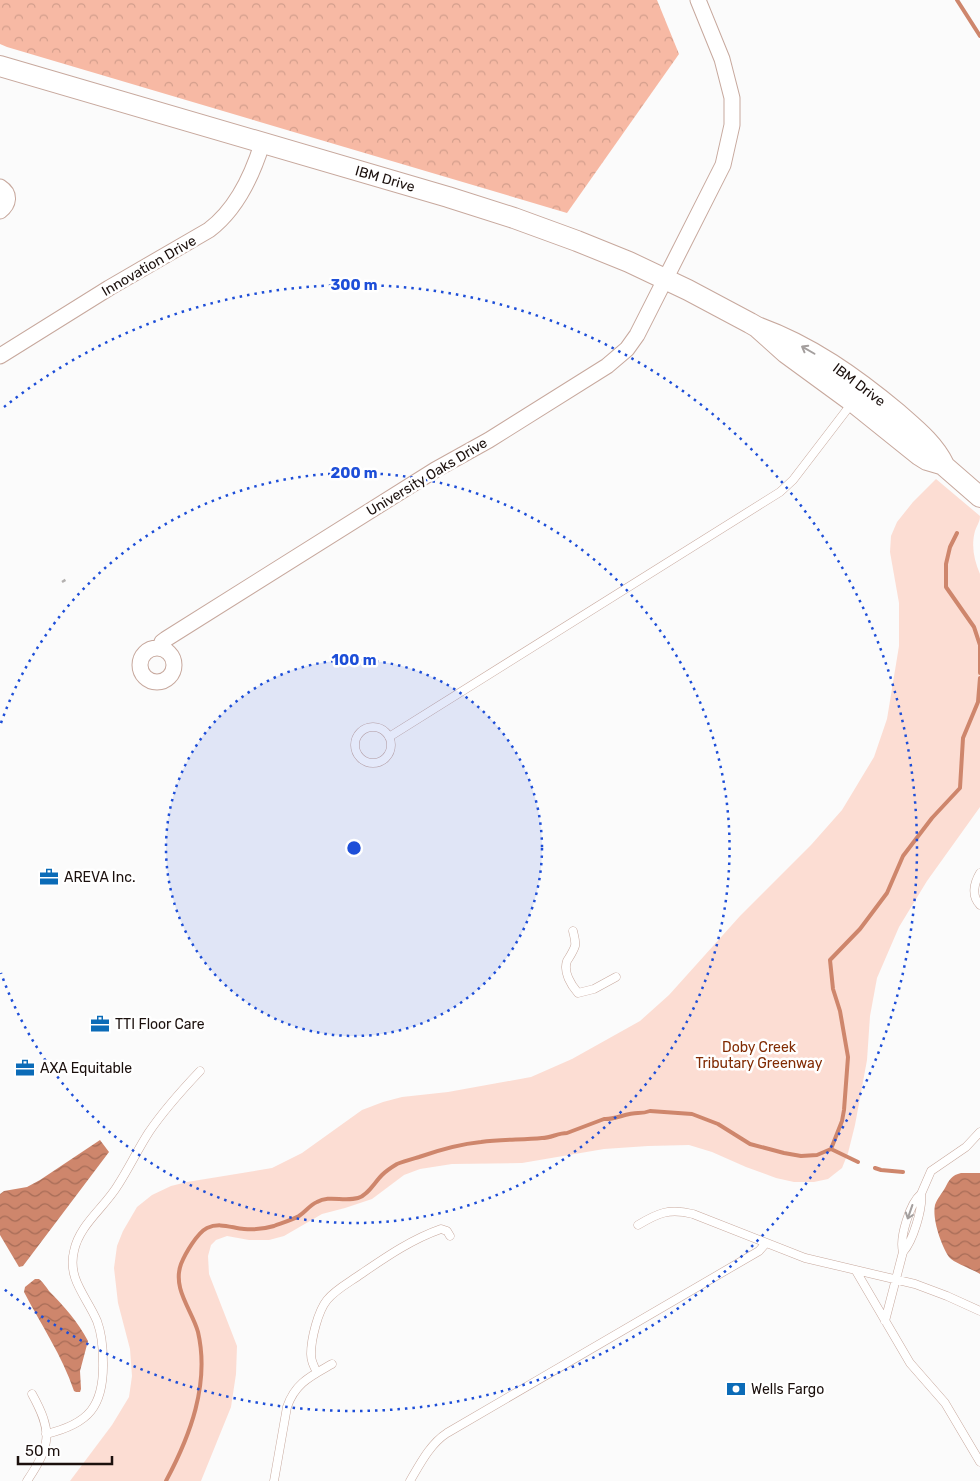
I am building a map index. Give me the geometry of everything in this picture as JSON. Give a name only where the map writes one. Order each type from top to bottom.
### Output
[{"type":"street","name":"University Oaks Drive","points":[[160,648],[162,642],[166,639],[614,361],[627,349],[637,335],[723,165],[732,125],[732,98],[722,59],[698,0]]},
{"type":"street","name":"IBM Drive","points":[[0,66],[448,197],[514,218],[629,262],[688,290],[757,327],[795,342],[822,358],[890,408],[919,433],[940,457],[944,466]]},
{"type":"street","name":"Innovation Drive","points":[[0,356],[109,288],[218,224],[230,212],[250,177],[262,144]]},
{"type":"street","points":[[0,187],[5,190],[8,199],[6,206],[0,211]]},
{"type":"street","name":"IBM Drive","points":[[757,327],[786,353],[853,402],[919,455],[944,466],[980,497]]},
{"type":"lane","points":[[389,737],[777,494],[793,480],[853,402]]},
{"type":"lane","points":[[381,729],[389,737],[391,742],[389,754],[381,762],[364,761],[356,751],[356,739],[364,730],[381,729]]},
{"type":"lane","points":[[980,873],[974,888],[976,902],[980,905]]},
{"type":"lane","points":[[573,931],[575,946],[567,961],[566,970],[570,981],[578,993],[587,992],[616,977]]},
{"type":"lane","points":[[46,1434],[66,1428],[83,1419],[95,1406],[102,1388],[103,1355],[100,1331],[77,1286],[72,1269],[76,1242],[118,1187],[153,1127],[172,1102],[200,1071]]},
{"type":"lane","points":[[885,1321],[903,1252],[910,1243],[921,1204],[921,1194],[932,1171],[966,1147],[980,1132]]},
{"type":"lane","points":[[638,1225],[667,1211],[693,1214],[805,1258],[915,1284],[947,1296],[980,1312]]},
{"type":"lane","points":[[317,1372],[312,1362],[312,1348],[320,1312],[327,1300],[351,1281],[414,1241],[441,1229],[447,1231],[450,1236]]},
{"type":"lane","points":[[410,1481],[431,1448],[447,1433],[759,1251],[766,1243]]},
{"type":"lane","points":[[856,1271],[914,1368],[942,1398],[980,1462]]},
{"type":"lane","points":[[274,1481],[290,1399],[299,1385],[332,1364]]},
{"type":"lane","points":[[27,1481],[42,1456],[46,1443],[43,1415],[32,1394]]},
{"type":"path","points":[[62,582],[68,579]]},
{"type":"green space","points":[[0,0],[657,0],[679,54],[567,213],[7,47],[0,44]]},
{"type":"green space","name":"Doby Creek Tributary Greenway","points":[[936,479],[980,516],[975,531],[973,548],[980,574],[980,807],[927,881],[899,927],[877,978],[870,1016],[867,1060],[855,1125],[842,1168],[828,1179],[814,1182],[794,1182],[776,1178],[712,1152],[689,1145],[604,1149],[522,1163],[452,1164],[420,1169],[404,1175],[372,1199],[322,1214],[284,1236],[269,1240],[249,1240],[227,1236],[216,1240],[211,1245],[208,1256],[209,1274],[237,1346],[236,1374],[231,1407],[201,1481],[70,1481],[112,1425],[129,1397],[132,1376],[130,1349],[118,1303],[114,1268],[117,1246],[123,1231],[137,1207],[152,1195],[171,1186],[272,1168],[302,1153],[362,1110],[383,1102],[402,1097],[448,1092],[531,1077],[572,1059],[640,1021],[669,995],[740,916],[811,845],[842,810],[874,757],[887,719],[899,646],[899,603],[890,552],[891,536],[897,522],[913,502]]},
{"type":"water","points":[[100,1140],[109,1152],[23,1266],[19,1267],[0,1235],[0,1194],[4,1191],[27,1187],[40,1180]]},
{"type":"water","points":[[961,1173],[980,1173],[980,1274],[949,1257],[940,1239],[936,1224],[935,1205],[951,1178]]},
{"type":"water","points":[[35,1279],[39,1279],[65,1308],[88,1341],[80,1371],[80,1392],[74,1391],[57,1353],[24,1292],[25,1287]]},
{"type":"waterway","points":[[957,0],[980,36]]},
{"type":"waterway","points":[[957,533],[950,547],[946,564],[946,587],[974,627],[980,645],[980,673]]},
{"type":"waterway","points":[[166,1481],[190,1428],[196,1409],[201,1371],[201,1351],[198,1332],[181,1291],[179,1273],[188,1250],[199,1234],[207,1228],[221,1225],[244,1229],[263,1229],[299,1216],[312,1205],[322,1200],[358,1198],[368,1192],[384,1174],[397,1164],[405,1161],[465,1144],[548,1137],[567,1133],[604,1119],[634,1113],[650,1111],[692,1114],[718,1124],[750,1144],[784,1153],[801,1156],[817,1155],[831,1149],[842,1121],[848,1057],[840,1011],[833,989],[830,960],[860,929],[887,893],[903,856],[932,818],[960,788],[963,738],[978,702],[980,678]]},
{"type":"waterway","points":[[831,1149],[858,1162]]},
{"type":"waterway","points":[[875,1168],[903,1172]]},
{"type":"place","name":"AREVA Inc.","points":[[49,877]]},
{"type":"place","name":"TTI Floor Care","points":[[100,1024]]},
{"type":"place","name":"AXA Equitable","points":[[25,1068]]},
{"type":"place","name":"Wells Fargo","points":[[736,1389]]}]
